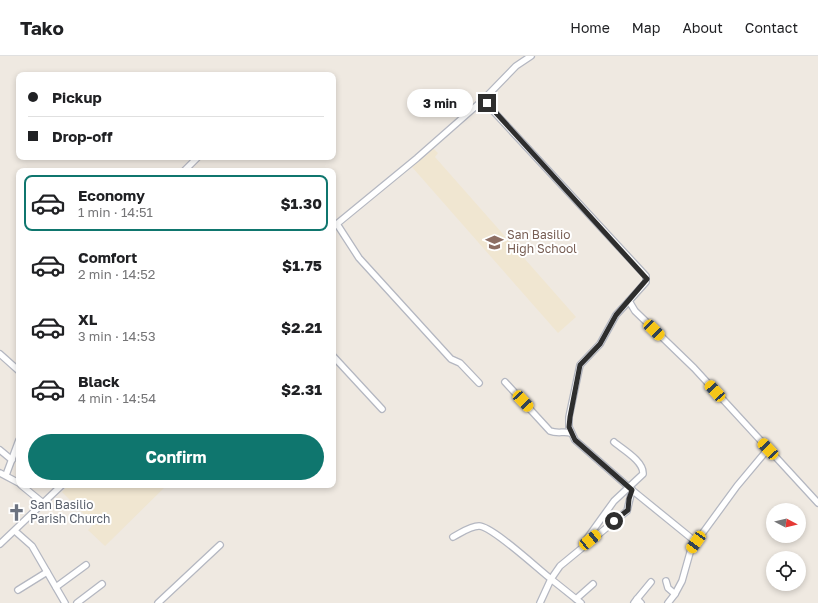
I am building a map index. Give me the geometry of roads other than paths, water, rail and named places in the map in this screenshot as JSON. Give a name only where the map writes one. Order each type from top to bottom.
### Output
[{"type":"street","points":[[336,224],[418,158],[483,100],[516,66],[531,56]]},
{"type":"street","points":[[483,100],[646,276],[646,282],[614,319],[606,337],[580,365],[570,417],[571,433],[575,440],[631,489],[696,542]]},
{"type":"street","points":[[187,168],[195,160]]},
{"type":"street","points":[[336,226],[360,258],[451,359],[460,363],[479,383]]},
{"type":"street","points":[[629,302],[635,311],[694,368],[818,503]]},
{"type":"street","points":[[0,354],[16,368]]},
{"type":"street","points":[[336,359],[382,409]]},
{"type":"street","points":[[505,382],[550,431],[554,433],[565,431],[571,433]]},
{"type":"street","points":[[578,550],[614,501],[631,489],[643,471],[642,467],[614,442]]},
{"type":"street","points":[[16,449],[12,460],[3,474],[16,482]]},
{"type":"street","points":[[668,603],[675,594],[687,568],[691,549],[741,480],[768,449]]},
{"type":"street","points":[[0,450],[12,460]]},
{"type":"street","points":[[25,488],[43,503]]},
{"type":"street","points":[[0,544],[59,488]]},
{"type":"street","points":[[540,603],[551,579],[560,566],[627,511],[631,489]]},
{"type":"street","points":[[453,537],[473,527],[480,526],[487,528],[515,548],[579,601],[593,584]]},
{"type":"street","points":[[15,531],[32,546],[65,603]]},
{"type":"street","points":[[158,603],[220,545]]},
{"type":"street","points":[[56,587],[86,565]]},
{"type":"street","points":[[18,590],[47,572]]},
{"type":"street","points":[[666,581],[668,588],[675,594]]},
{"type":"street","points":[[638,602],[651,582]]},
{"type":"street","points":[[77,603],[102,584]]},
{"type":"place","name":"San Basilio High School","points":[[494,242]]},
{"type":"place","name":"San Basilio Parish Church","points":[[17,512]]}]
